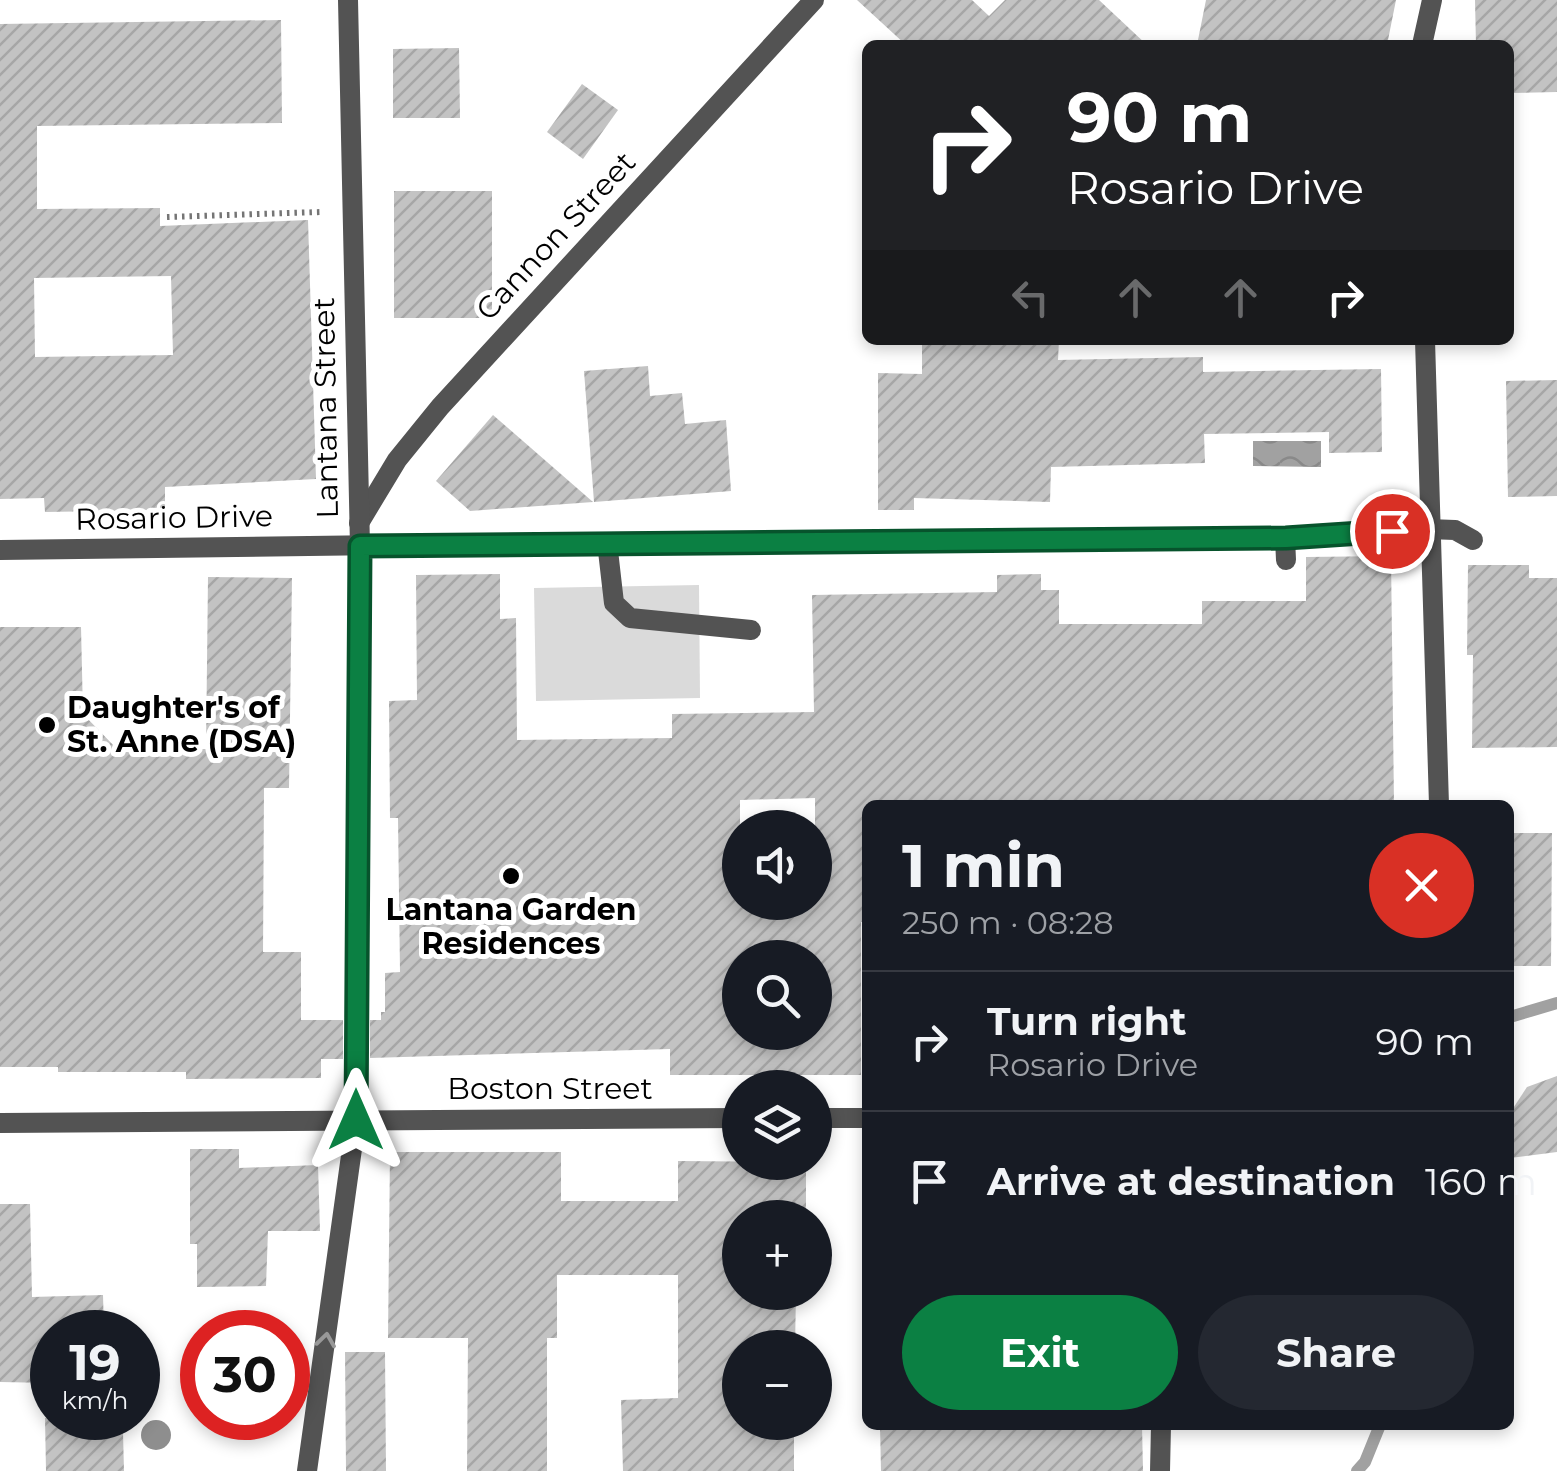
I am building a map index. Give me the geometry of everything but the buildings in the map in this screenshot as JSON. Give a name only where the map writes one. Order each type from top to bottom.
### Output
[{"type":"street","name":"Lantana Street","points":[[306,1471],[356,1120],[359,535],[348,0]]},
{"type":"street","name":"Cannon Street","points":[[359,535],[397,460],[440,407],[814,0]]},
{"type":"street","points":[[1423,40],[1432,0]]},
{"type":"street","points":[[1425,345],[1439,800]]},
{"type":"street","name":"Rosario Drive","points":[[0,550],[359,535],[988,548],[1286,549],[1428,529],[1464,535],[1474,518]]},
{"type":"street","points":[[607,542],[614,603],[630,618],[751,630]]},
{"type":"street","name":"Boston Street","points":[[0,1124],[722,1118]]},
{"type":"street","points":[[832,1118],[862,1118]]},
{"type":"street","points":[[1160,1471],[1161,1430]]},
{"type":"path","points":[[167,217],[352,211]]},
{"type":"shaded area","points":[[699,585],[700,698],[536,701],[534,588]]},
{"type":"water","points":[[1253,441],[1321,441],[1321,467],[1253,466]]},
{"type":"waterway","points":[[1514,1016],[1557,1003]]},
{"type":"waterway","points":[[1357,1471],[1365,1462],[1378,1430]]},
{"type":"place","name":"Daughter's of St. Anne (DSA)","points":[[47,725]]},
{"type":"place","name":"Lantana Garden Residences","points":[[511,876]]},
{"type":"route","points":[[356,1120],[360,546],[1286,538],[1392,531]]}]
